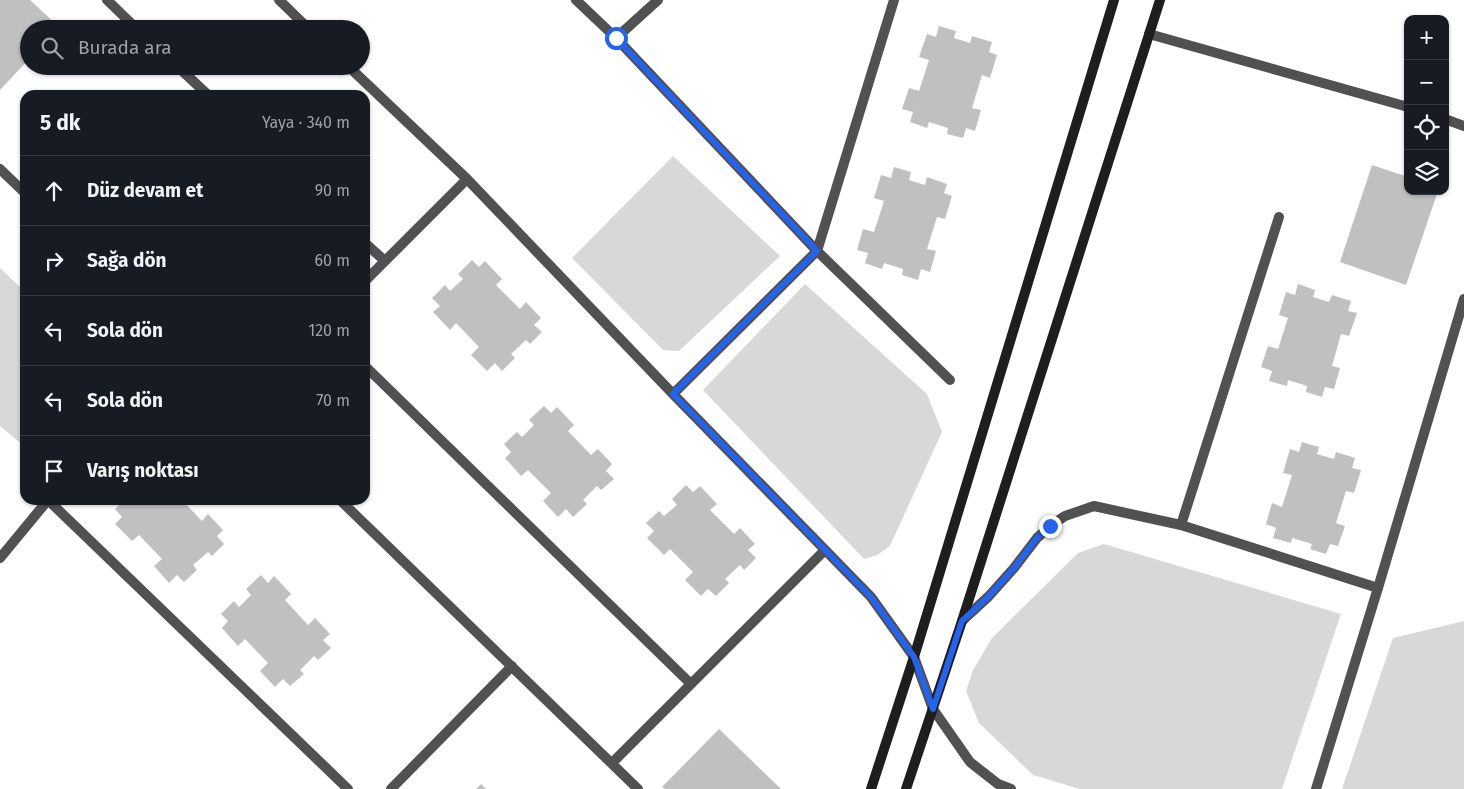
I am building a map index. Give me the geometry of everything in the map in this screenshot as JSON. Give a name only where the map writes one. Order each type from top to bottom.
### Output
[{"type":"main road","points":[[871,789],[914,657],[1114,0]]},
{"type":"main road","points":[[906,789],[962,621],[1160,0]]},
{"type":"street","points":[[107,0],[128,20]]},
{"type":"street","points":[[279,0],[300,20]]},
{"type":"street","points":[[576,0],[616,38],[817,251],[950,380]]},
{"type":"street","points":[[616,38],[658,0]]},
{"type":"street","points":[[673,394],[817,251],[894,0]]},
{"type":"street","points":[[1149,34],[1404,106]]},
{"type":"street","points":[[187,75],[203,90]]},
{"type":"street","points":[[357,75],[467,179],[871,597],[914,657],[933,709],[970,762],[998,784],[1011,789]]},
{"type":"street","points":[[1449,120],[1464,126]]},
{"type":"street","points":[[0,169],[20,188]]},
{"type":"street","points":[[370,276],[467,179]]},
{"type":"street","points":[[1181,525],[1279,217]]},
{"type":"street","points":[[370,248],[384,261]]},
{"type":"street","points":[[1316,789],[1464,299]]},
{"type":"street","points":[[370,371],[691,684]]},
{"type":"street","points":[[0,558],[44,505]]},
{"type":"street","points":[[53,505],[348,789]]},
{"type":"street","points":[[345,505],[638,789]]},
{"type":"street","points":[[962,621],[989,596],[1037,538],[1050,526],[1072,513],[1094,506],[1181,525],[1378,588]]},
{"type":"street","points":[[612,763],[824,550]]},
{"type":"street","points":[[391,789],[512,666]]},
{"type":"shaded area","points":[[673,156],[780,256],[679,351],[663,350],[572,258]]},
{"type":"shaded area","points":[[0,268],[20,287],[20,443],[0,426]]},
{"type":"shaded area","points":[[805,284],[927,394],[942,432],[890,546],[877,555],[864,559],[703,390]]},
{"type":"shaded area","points":[[1104,544],[1341,614],[1282,789],[1080,789],[1033,775],[979,723],[966,691],[973,670],[992,638],[1078,553]]},
{"type":"shaded area","points":[[1464,621],[1464,789],[1342,789],[1393,638]]},
{"type":"building","points":[[0,0],[30,0],[51,20],[20,20],[20,69],[0,90]]},
{"type":"building","points":[[939,26],[956,31],[954,38],[970,43],[972,36],[992,42],[989,52],[997,55],[990,78],[982,75],[972,108],[981,110],[975,131],[966,128],[963,138],[947,134],[948,128],[929,122],[927,128],[910,122],[913,112],[902,109],[909,88],[919,91],[929,60],[919,57],[927,34],[936,37]]},
{"type":"building","points":[[1372,165],[1404,176],[1404,195],[1437,195],[1406,285],[1340,262]]},
{"type":"building","points":[[894,167],[911,172],[909,180],[925,185],[927,177],[947,184],[944,193],[952,196],[945,219],[937,217],[927,249],[936,251],[930,272],[921,269],[918,280],[902,275],[903,269],[884,263],[882,269],[865,263],[868,253],[857,250],[863,229],[874,232],[884,201],[874,198],[881,175],[891,178]]},
{"type":"building","points":[[472,260],[479,267],[485,261],[502,279],[496,285],[520,309],[526,302],[541,318],[534,325],[542,332],[530,344],[526,340],[511,354],[515,358],[502,371],[495,363],[487,371],[471,355],[479,347],[456,323],[450,330],[433,312],[440,306],[432,298],[445,285],[450,291],[463,279],[458,274]]},
{"type":"building","points":[[1298,284],[1315,290],[1313,297],[1329,302],[1332,295],[1351,301],[1348,311],[1357,313],[1349,336],[1341,334],[1332,366],[1340,368],[1334,389],[1325,387],[1322,397],[1306,392],[1307,386],[1288,380],[1287,386],[1269,381],[1272,371],[1261,367],[1268,346],[1278,349],[1288,318],[1279,315],[1286,292],[1295,295]]},
{"type":"building","points":[[544,406],[551,413],[557,407],[574,425],[568,431],[591,455],[598,449],[612,464],[606,471],[614,479],[601,490],[597,486],[583,500],[587,504],[573,517],[566,509],[558,517],[543,501],[551,493],[528,470],[521,476],[505,458],[511,452],[504,444],[517,432],[522,437],[534,425],[529,420]]},
{"type":"building","points":[[1302,442],[1319,447],[1317,454],[1334,459],[1336,452],[1355,458],[1352,468],[1361,470],[1354,493],[1346,491],[1336,523],[1345,526],[1338,546],[1330,544],[1326,554],[1310,549],[1312,544],[1292,538],[1291,543],[1273,538],[1276,528],[1266,524],[1272,503],[1282,507],[1292,475],[1283,473],[1290,449],[1299,452]]},
{"type":"building","points":[[686,485],[693,492],[700,486],[717,504],[710,510],[734,534],[740,528],[755,544],[748,550],[756,558],[744,570],[740,565],[725,579],[729,583],[716,596],[708,589],[701,596],[685,580],[693,572],[670,549],[664,555],[647,538],[654,531],[646,523],[659,511],[664,516],[677,505],[672,499]]},
{"type":"building","points":[[119,505],[187,505],[202,521],[208,514],[223,530],[217,536],[224,544],[212,556],[208,552],[193,565],[197,570],[184,582],[177,575],[169,583],[154,566],[162,559],[139,535],[132,541],[115,524],[122,517],[115,509]]},
{"type":"building","points":[[261,575],[268,583],[274,576],[291,594],[285,600],[308,625],[315,618],[330,634],[323,640],[331,648],[318,660],[314,656],[300,670],[304,674],[290,686],[283,679],[275,687],[260,671],[268,663],[245,639],[238,646],[222,628],[228,621],[221,614],[234,601],[239,607],[251,595],[246,589]]},
{"type":"building","points":[[719,729],[781,789],[665,789],[662,787]]},
{"type":"building","points":[[481,784],[486,789],[476,789]]},
{"type":"route","points":[[616,38],[817,251],[673,394],[871,597],[914,657],[933,709],[962,621],[989,596],[1037,538],[1050,526]]}]
